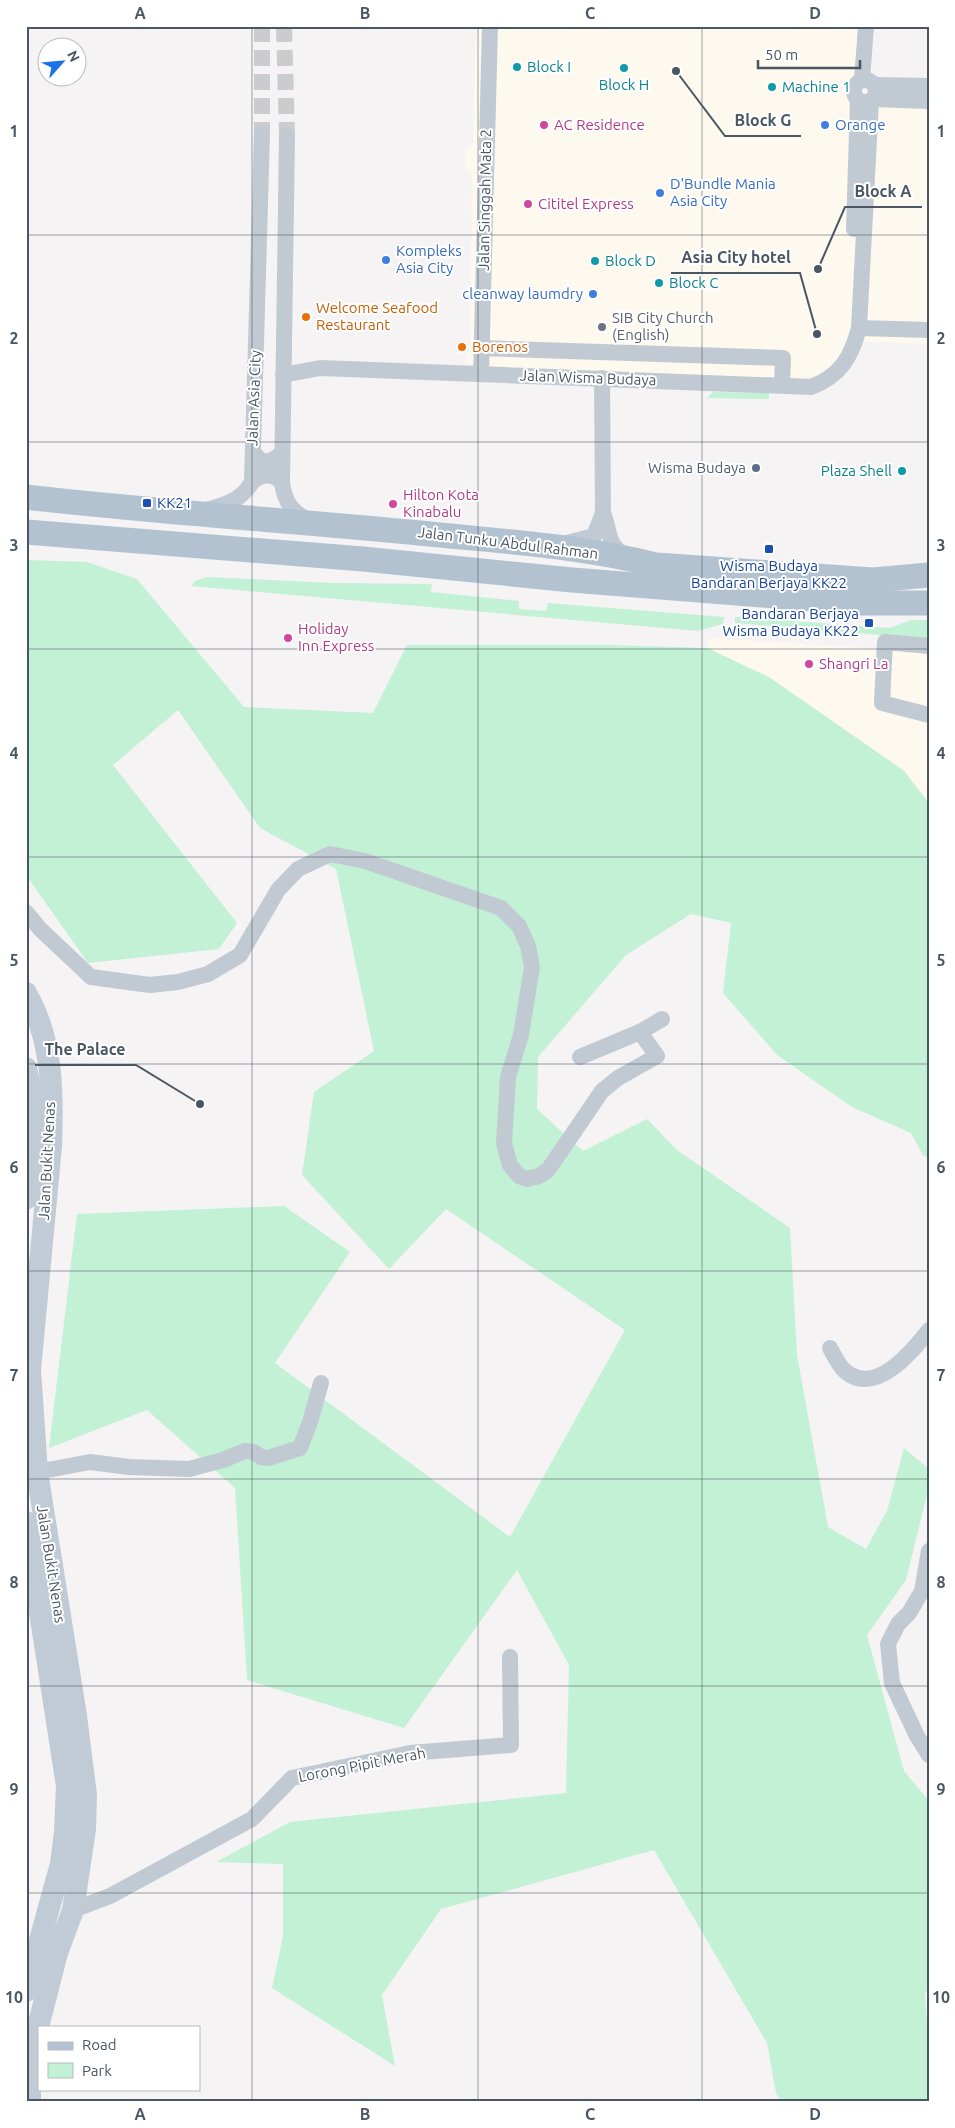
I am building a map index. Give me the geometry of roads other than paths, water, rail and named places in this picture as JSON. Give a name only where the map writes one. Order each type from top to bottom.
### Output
[{"type":"main road","name":"Jalan Tunku Abdul Rahman","points":[[26,497],[314,522],[545,546],[628,558],[656,565],[873,580],[929,574]]},
{"type":"main road","name":"Jalan Tunku Abdul Rahman","points":[[26,532],[353,558],[572,580],[862,603],[929,603]]},
{"type":"main road","points":[[873,580],[897,569],[929,561]]},
{"type":"main road","name":"Jalan Bukit Nenas","points":[[26,993],[39,1017],[50,1070],[52,1109],[51,1146],[30,1370],[37,1472],[76,1716],[86,1795],[84,1829],[73,1910],[58,1953],[39,2026]]},
{"type":"main road","name":"Jalan Bukit Nenas","points":[[26,1068],[31,1092],[32,1112],[30,1165],[26,1199]]},
{"type":"main road","name":"Jalan Bukit Nenas","points":[[26,1522],[67,1786],[65,1832],[61,1864],[26,1991]]},
{"type":"main road","name":"Jalan Bukit Nenas","points":[[30,2102],[30,2058],[38,2028]]},
{"type":"street","name":"Jalan Singgah Mata 2","points":[[481,374],[490,26]]},
{"type":"street","points":[[845,361],[850,328],[868,93],[866,26]]},
{"type":"street","points":[[868,93],[929,86]]},
{"type":"street","points":[[868,93],[929,101]]},
{"type":"street","name":"Jalan Wisma Budaya","points":[[283,375],[320,368],[810,387],[835,375],[856,340],[859,328],[868,93]]},
{"type":"street","name":"Jalan Asia City","points":[[252,482],[262,134]]},
{"type":"street","name":"Jalan Asia City","points":[[287,136],[282,483],[283,491],[293,512],[314,522]]},
{"type":"street","points":[[261,182],[266,172],[275,168],[283,171],[286,182]]},
{"type":"street","points":[[259,246],[265,255],[271,259],[280,256],[285,244]]},
{"type":"street","points":[[859,328],[929,330]]},
{"type":"street","points":[[481,348],[783,358],[782,385]]},
{"type":"street","name":"Jalan Wisma Budaya","points":[[284,349],[294,358],[320,368]]},
{"type":"street","points":[[602,378],[603,513],[612,545],[628,558]]},
{"type":"street","points":[[253,452],[261,461],[269,462],[276,459],[282,452]]},
{"type":"street","points":[[194,513],[235,500],[246,492],[252,482],[259,477],[273,476],[282,483]]},
{"type":"street","points":[[545,546],[582,540],[594,536],[603,513]]},
{"type":"street","points":[[929,646],[885,642],[882,702],[929,715]]},
{"type":"street","points":[[26,912],[40,929],[92,977],[150,985],[178,982],[208,974],[240,956],[278,890],[298,869],[330,854],[366,860],[501,908],[519,926],[528,946],[532,967],[520,1034],[508,1077],[504,1144],[510,1165],[519,1176],[528,1179],[539,1176],[548,1170],[602,1091],[618,1078],[657,1056],[640,1032]]},
{"type":"street","points":[[580,1057],[640,1032],[662,1019]]},
{"type":"street","points":[[830,1348],[844,1371],[858,1378],[874,1379],[911,1354],[929,1330]]},
{"type":"street","points":[[37,1472],[90,1462],[129,1467],[190,1469],[223,1460],[245,1451],[254,1452],[261,1457],[268,1458],[292,1451],[300,1448],[310,1422],[321,1383]]},
{"type":"street","points":[[929,1551],[922,1591],[909,1613],[898,1624],[888,1644],[892,1683],[917,1736],[929,1755]]},
{"type":"street","name":"Lorong Pipit Merah","points":[[73,1910],[110,1896],[252,1819],[292,1778],[410,1753],[511,1745],[510,1657]]},
{"type":"tunnel","points":[[262,26],[262,134]]},
{"type":"tunnel","points":[[284,26],[287,136]]},
{"type":"place","name":"Block I","points":[[517,67]]},
{"type":"place","name":"Block H","points":[[624,68]]},
{"type":"place","name":"Block G","points":[[676,71]]},
{"type":"place","name":"Machine 1","points":[[772,87]]},
{"type":"place","name":"AC Residence","points":[[544,125]]},
{"type":"place","name":"Orange","points":[[825,125]]},
{"type":"place","name":"D'Bundle Mania Asia City","points":[[660,193]]},
{"type":"place","name":"Cititel Express","points":[[528,204]]},
{"type":"place","name":"Kompleks Asia City","points":[[386,260]]},
{"type":"place","name":"Block D","points":[[595,261]]},
{"type":"place","name":"Block A","points":[[818,269]]},
{"type":"place","name":"Block C","points":[[659,283]]},
{"type":"place","name":"cleanway laumdry","points":[[593,294]]},
{"type":"place","name":"Welcome Seafood Restaurant","points":[[306,317]]},
{"type":"place","name":"SIB City Church (English)","points":[[602,327]]},
{"type":"place","name":"Asia City hotel","points":[[817,334]]},
{"type":"place","name":"Borenos","points":[[462,347]]},
{"type":"place","name":"Wisma Budaya","points":[[756,468]]},
{"type":"place","name":"Plaza Shell","points":[[902,471]]},
{"type":"place","name":"KK21","points":[[147,503]]},
{"type":"place","name":"Hilton Kota Kinabalu","points":[[393,504]]},
{"type":"place","name":"Wisma Budaya Bandaran Berjaya KK22","points":[[769,549]]},
{"type":"place","name":"Bandaran Berjaya Wisma Budaya KK22","points":[[869,623]]},
{"type":"place","name":"Holiday Inn Express","points":[[288,638]]},
{"type":"place","name":"Shangri La","points":[[809,664]]},
{"type":"place","name":"The Palace","points":[[200,1104]]}]
